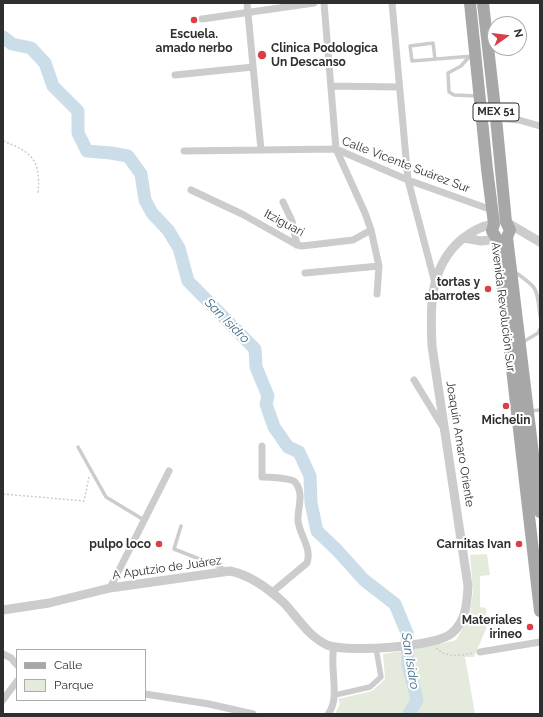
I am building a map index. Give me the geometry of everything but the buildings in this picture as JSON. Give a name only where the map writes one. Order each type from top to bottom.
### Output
[{"type":"main road","name":"Avenida Revolución Sur","points":[[470,3],[473,56],[480,96],[492,210],[500,223],[510,230],[502,238]]},
{"type":"main road","name":"Avenida Revolución Sur","points":[[483,3],[496,118],[500,223]]},
{"type":"main road","name":"Avenida Revolución Sur","points":[[502,238],[511,270],[520,344],[534,410],[540,512]]},
{"type":"main road","name":"Avenida Revolución Sur","points":[[502,238],[540,611]]},
{"type":"street","points":[[247,3],[261,150]]},
{"type":"street","points":[[202,19],[314,3]]},
{"type":"street","points":[[324,3],[336,149],[365,212],[371,230],[379,266],[377,294]]},
{"type":"street","points":[[392,3],[398,87],[408,180],[435,283]]},
{"type":"street","points":[[175,75],[253,67]]},
{"type":"street","points":[[330,86],[398,87]]},
{"type":"street","points":[[496,118],[519,120],[540,126]]},
{"type":"street","name":"Calle Vicente Suárez Sur","points":[[184,152],[336,149],[408,180],[492,210]]},
{"type":"street","name":"Itziguari","points":[[191,190],[242,214],[297,245],[302,246],[353,240],[371,230]]},
{"type":"street","points":[[283,202],[292,220],[297,245]]},
{"type":"street","points":[[500,223],[523,231],[540,242]]},
{"type":"street","name":"Joaquín Amaro Oriente","points":[[334,647],[378,648],[431,643],[451,635],[458,628],[464,617],[467,604],[468,586],[444,430],[432,340],[431,315],[435,283],[440,263],[452,248],[478,228],[500,223]]},
{"type":"street","points":[[464,238],[481,241],[502,238],[523,231]]},
{"type":"street","points":[[305,273],[379,266]]},
{"type":"street","points":[[414,380],[444,430]]},
{"type":"street","points":[[262,446],[262,477],[291,480],[296,484],[301,500],[298,521],[309,553],[307,563],[272,593]]},
{"type":"street","points":[[110,588],[169,471]]},
{"type":"street","name":"A Aputzio de Juárez","points":[[3,610],[49,603],[110,588],[230,571],[249,578],[272,593],[283,603],[310,634],[334,647]]},
{"type":"street","points":[[480,652],[540,642]]},
{"type":"street","points":[[328,714],[334,704],[335,696],[332,677],[334,647]]},
{"type":"street","points":[[335,696],[370,687],[381,677],[378,648]]},
{"type":"street","points":[[3,654],[11,658],[16,664]]},
{"type":"street","points":[[3,700],[16,682]]},
{"type":"street","points":[[146,694],[209,704],[254,714]]},
{"type":"lane","points":[[435,59],[433,43],[410,46],[412,61],[473,56]]},
{"type":"lane","points":[[473,56],[461,66],[448,73],[449,92],[454,95],[480,96]]},
{"type":"lane","points":[[511,270],[535,288],[538,294],[540,316]]},
{"type":"lane","points":[[520,344],[538,333],[540,329]]},
{"type":"lane","points":[[78,447],[106,497],[144,520]]},
{"type":"lane","points":[[180,526],[174,548],[230,571]]},
{"type":"path","points":[[3,141],[21,148],[31,156],[38,175],[38,193]]},
{"type":"path","points":[[3,494],[84,501],[90,469]]},
{"type":"path","points":[[431,643],[442,654],[455,656],[480,652]]},
{"type":"green space","points":[[487,554],[490,575],[480,576],[480,607],[486,608],[486,629],[474,657],[465,657],[475,714],[335,714],[340,704],[338,699],[372,691],[385,679],[383,654],[432,646],[456,640],[470,615],[473,591],[470,555]]},
{"type":"waterway","name":"San Isidro","points":[[3,37],[12,44],[31,48],[45,63],[53,86],[78,111],[78,133],[87,151],[128,156],[141,174],[145,200],[152,213],[168,230],[179,248],[188,281],[255,349],[256,367],[268,396],[266,404],[274,427],[288,447],[299,452],[310,476],[311,503],[317,531],[337,550],[364,580],[395,604],[407,633],[408,665],[417,700],[409,714]]},
{"type":"place","name":"Escuela. amado nerbo","points":[[194,20]]},
{"type":"place","name":"Clinica Podologica Un Descanso","points":[[262,55]]},
{"type":"place","name":"tortas y abarrotes","points":[[488,289]]},
{"type":"place","name":"Michelin","points":[[506,406]]},
{"type":"place","name":"pulpo loco","points":[[159,544]]},
{"type":"place","name":"Carnitas Ivan","points":[[519,544]]},
{"type":"place","name":"Materiales irineo","points":[[530,627]]}]
